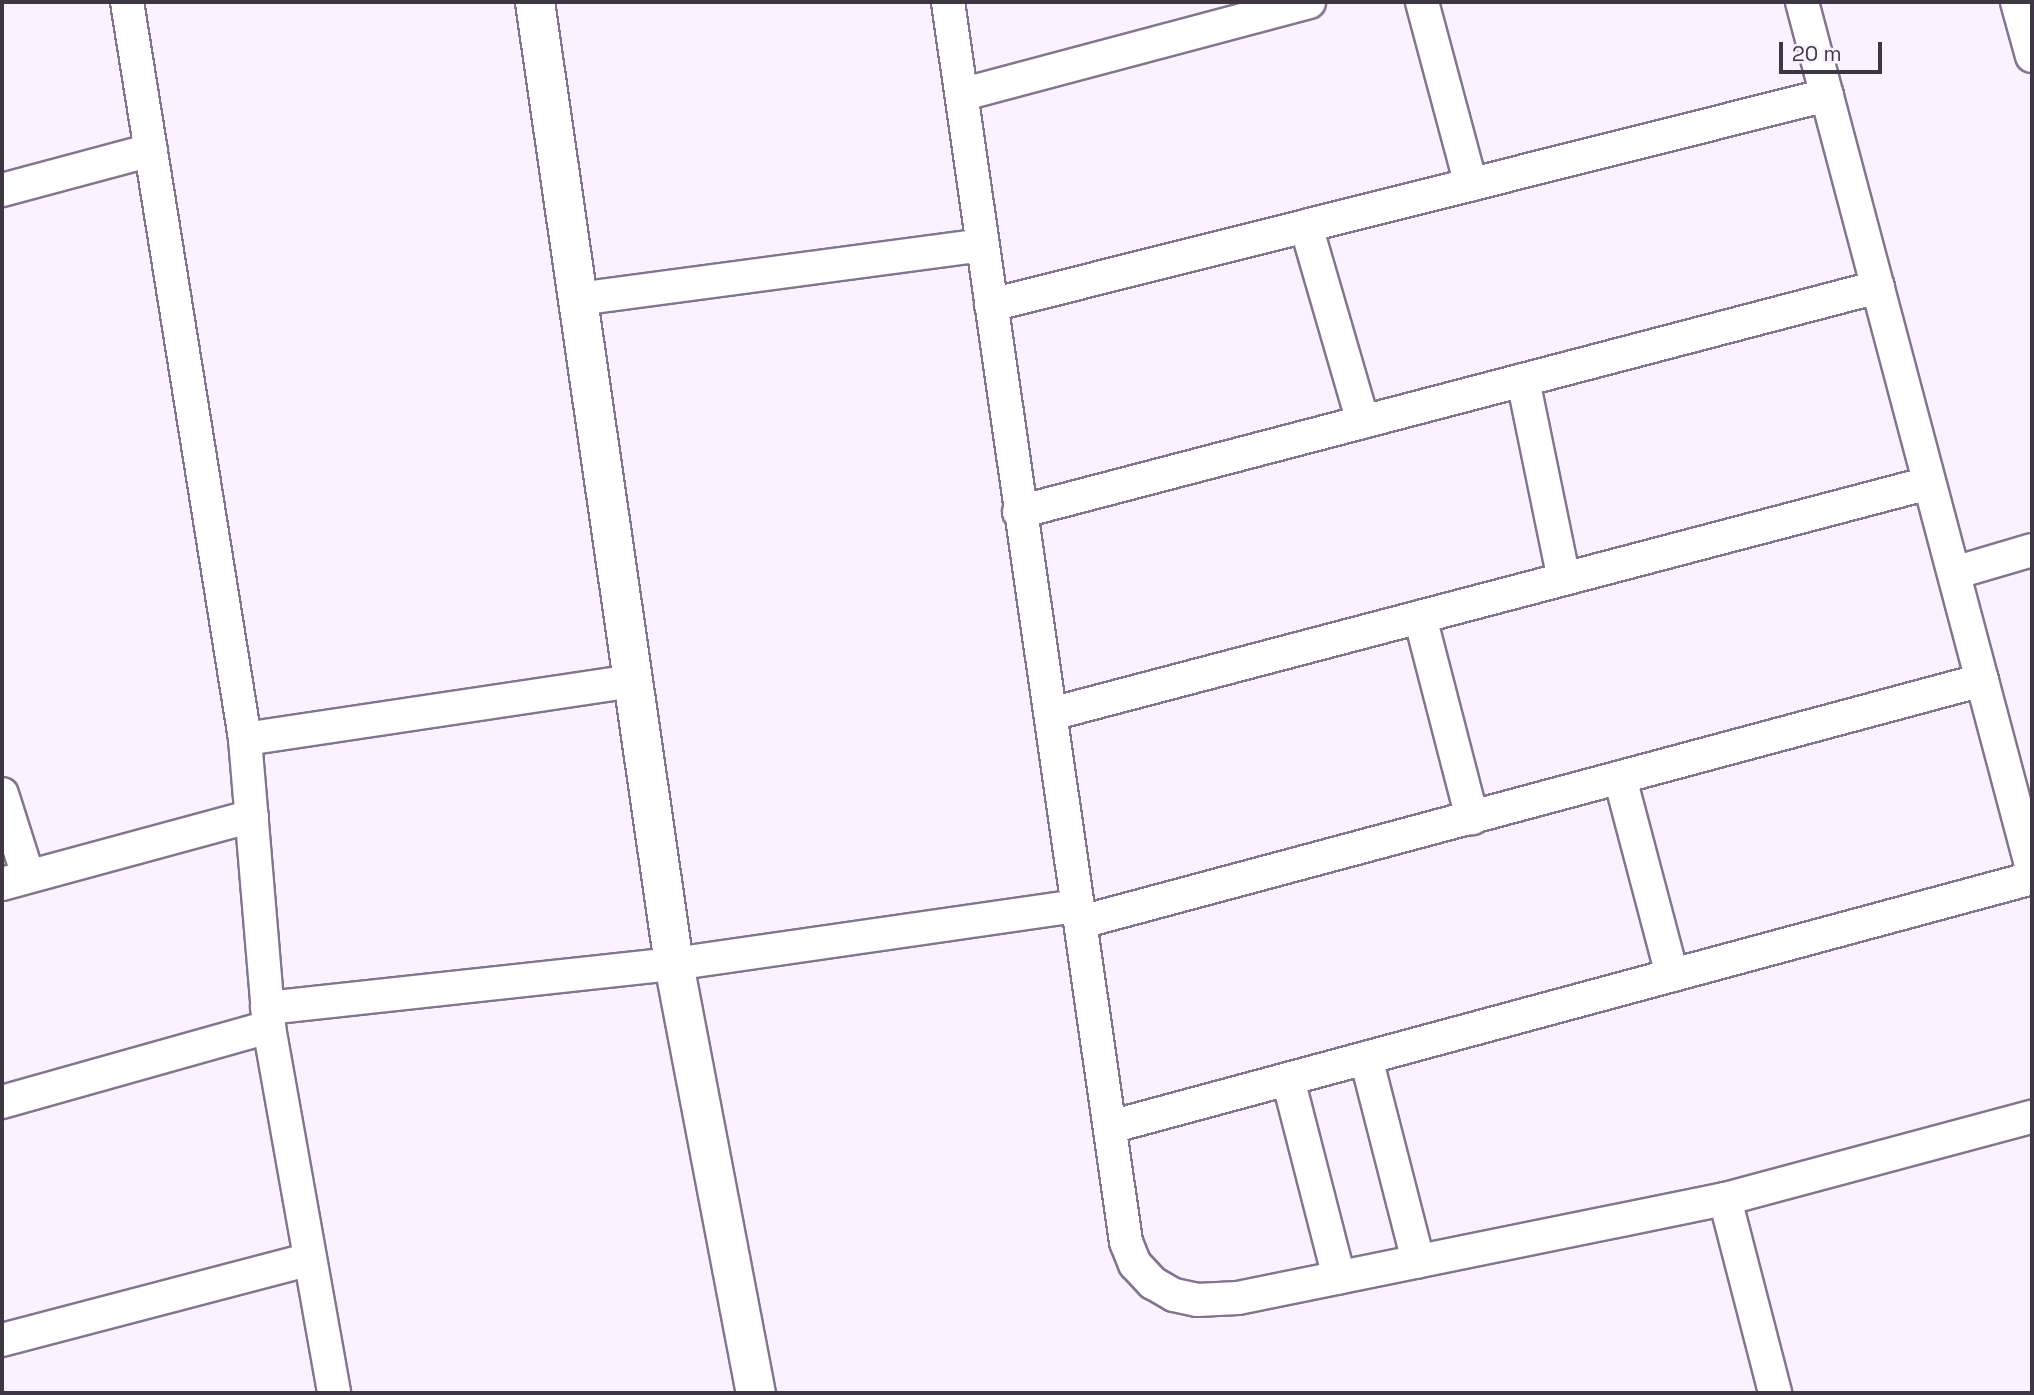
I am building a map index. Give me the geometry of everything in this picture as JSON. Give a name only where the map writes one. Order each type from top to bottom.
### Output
[{"type":"street","points":[[127,2],[245,739],[268,1018],[334,1393]]},
{"type":"street","points":[[535,2],[674,964],[756,1393]]},
{"type":"street","points":[[948,2],[964,94],[981,245],[1126,1242],[1135,1264],[1153,1283],[1174,1295],[1217,1301],[1339,1278],[1725,1199],[2032,1117]]},
{"type":"street","points":[[964,94],[1309,2]]},
{"type":"street","points":[[1422,2],[1471,185]]},
{"type":"street","points":[[1802,2],[2032,869]]},
{"type":"street","points":[[2017,2],[2032,56]]},
{"type":"street","points":[[991,305],[1827,95]]},
{"type":"street","points":[[2,190],[151,150]]},
{"type":"street","points":[[1306,226],[1363,422]]},
{"type":"street","points":[[578,299],[981,245]]},
{"type":"street","points":[[1019,512],[1878,287]]},
{"type":"street","points":[[1523,380],[1564,579]]},
{"type":"street","points":[[1051,714],[1929,483]]},
{"type":"street","points":[[1954,573],[2032,550]]},
{"type":"street","points":[[1420,617],[1472,818]]},
{"type":"street","points":[[2,1102],[268,1018],[1080,914],[1472,818],[1982,680]]},
{"type":"street","points":[[245,739],[633,681]]},
{"type":"street","points":[[1619,778],[1672,975]]},
{"type":"street","points":[[2,794],[15,880],[252,816]]},
{"type":"street","points":[[1110,1127],[2032,878]]},
{"type":"street","points":[[1366,1058],[1418,1261]]},
{"type":"street","points":[[1288,1079],[1339,1278]]},
{"type":"street","points":[[1725,1199],[1775,1393]]},
{"type":"street","points":[[2,1339],[310,1259]]}]
